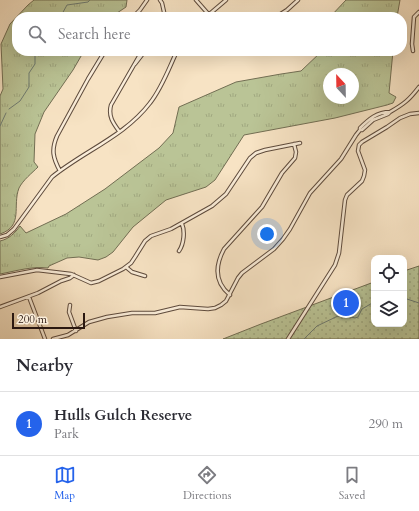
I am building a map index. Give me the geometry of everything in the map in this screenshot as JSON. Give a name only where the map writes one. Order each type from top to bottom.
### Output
[{"type":"street","points":[[138,12],[147,0]]},
{"type":"street","points":[[160,0],[164,12]]},
{"type":"street","points":[[196,0],[206,12]]},
{"type":"street","points":[[214,12],[226,0]]},
{"type":"street","points":[[284,12],[298,0]]},
{"type":"street","points":[[413,51],[412,44],[414,18],[419,12]]},
{"type":"street","points":[[60,171],[54,158],[54,143],[102,56]]},
{"type":"street","points":[[119,131],[110,118],[110,111],[113,101],[139,56]]},
{"type":"street","points":[[135,64],[142,56]]},
{"type":"street","points":[[0,238],[11,232],[47,183],[60,171],[102,144],[144,111],[156,94],[175,56]]},
{"type":"street","points":[[53,339],[68,335],[89,322],[107,317],[132,313],[155,313],[180,307],[208,309],[215,308],[226,302],[242,273],[274,249],[283,239],[310,193],[341,159],[360,128],[372,117],[390,112],[404,104],[413,96],[419,87]]},
{"type":"street","points":[[288,339],[335,265],[339,253],[345,200],[347,195],[362,181],[364,176],[365,170],[358,151],[359,145],[365,139],[400,118],[410,114],[419,113]]},
{"type":"street","points":[[0,277],[36,270],[74,275],[91,282],[98,281],[131,263],[143,244],[154,234],[166,231],[182,224],[205,211],[220,200],[231,187],[250,158],[256,153],[300,143]]},
{"type":"street","points":[[230,295],[223,288],[218,277],[217,271],[221,255],[224,249],[262,207],[282,173],[295,158],[296,152],[294,144]]},
{"type":"street","points":[[179,251],[183,245],[184,229],[182,224]]},
{"type":"street","points":[[126,267],[132,272],[145,276]]},
{"type":"street","points":[[0,307],[47,289],[61,281],[72,278],[74,275]]},
{"type":"street","points":[[29,296],[45,339]]},
{"type":"street","points":[[70,305],[69,312],[76,331]]},
{"type":"green space","points":[[34,0],[127,0],[126,7],[118,12],[21,12]]},
{"type":"green space","points":[[346,0],[400,0],[398,12],[335,12]]},
{"type":"green space","points":[[12,22],[12,56],[81,56],[44,112],[35,134],[34,162],[38,167],[25,179],[19,188],[15,221],[12,226],[0,234],[0,96],[3,89],[1,44]]},
{"type":"green space","points":[[317,56],[393,56],[389,93],[396,97],[393,103],[335,118],[244,135],[215,180],[206,187],[166,200],[133,227],[113,252],[106,257],[98,260],[79,257],[67,258],[49,266],[48,268],[30,268],[0,274],[0,241],[12,235],[20,226],[26,233],[66,214],[105,189],[159,148],[173,133],[179,107],[236,82],[301,71]]},
{"type":"green space","points":[[419,266],[419,339],[223,339],[371,283],[371,327],[407,327],[407,270]]},
{"type":"waterway","points":[[63,12],[67,5],[88,2],[90,0]]},
{"type":"waterway","points":[[9,109],[20,101],[29,87],[29,73],[35,64],[35,56]]},
{"type":"waterway","points":[[0,126],[6,113]]},
{"type":"waterway","points":[[407,299],[419,303]]},
{"type":"waterway","points":[[304,339],[317,326],[338,316],[358,317],[362,309],[371,304]]},
{"type":"place","name":"Hulls Gulch Reserve","points":[[346,303]]}]
